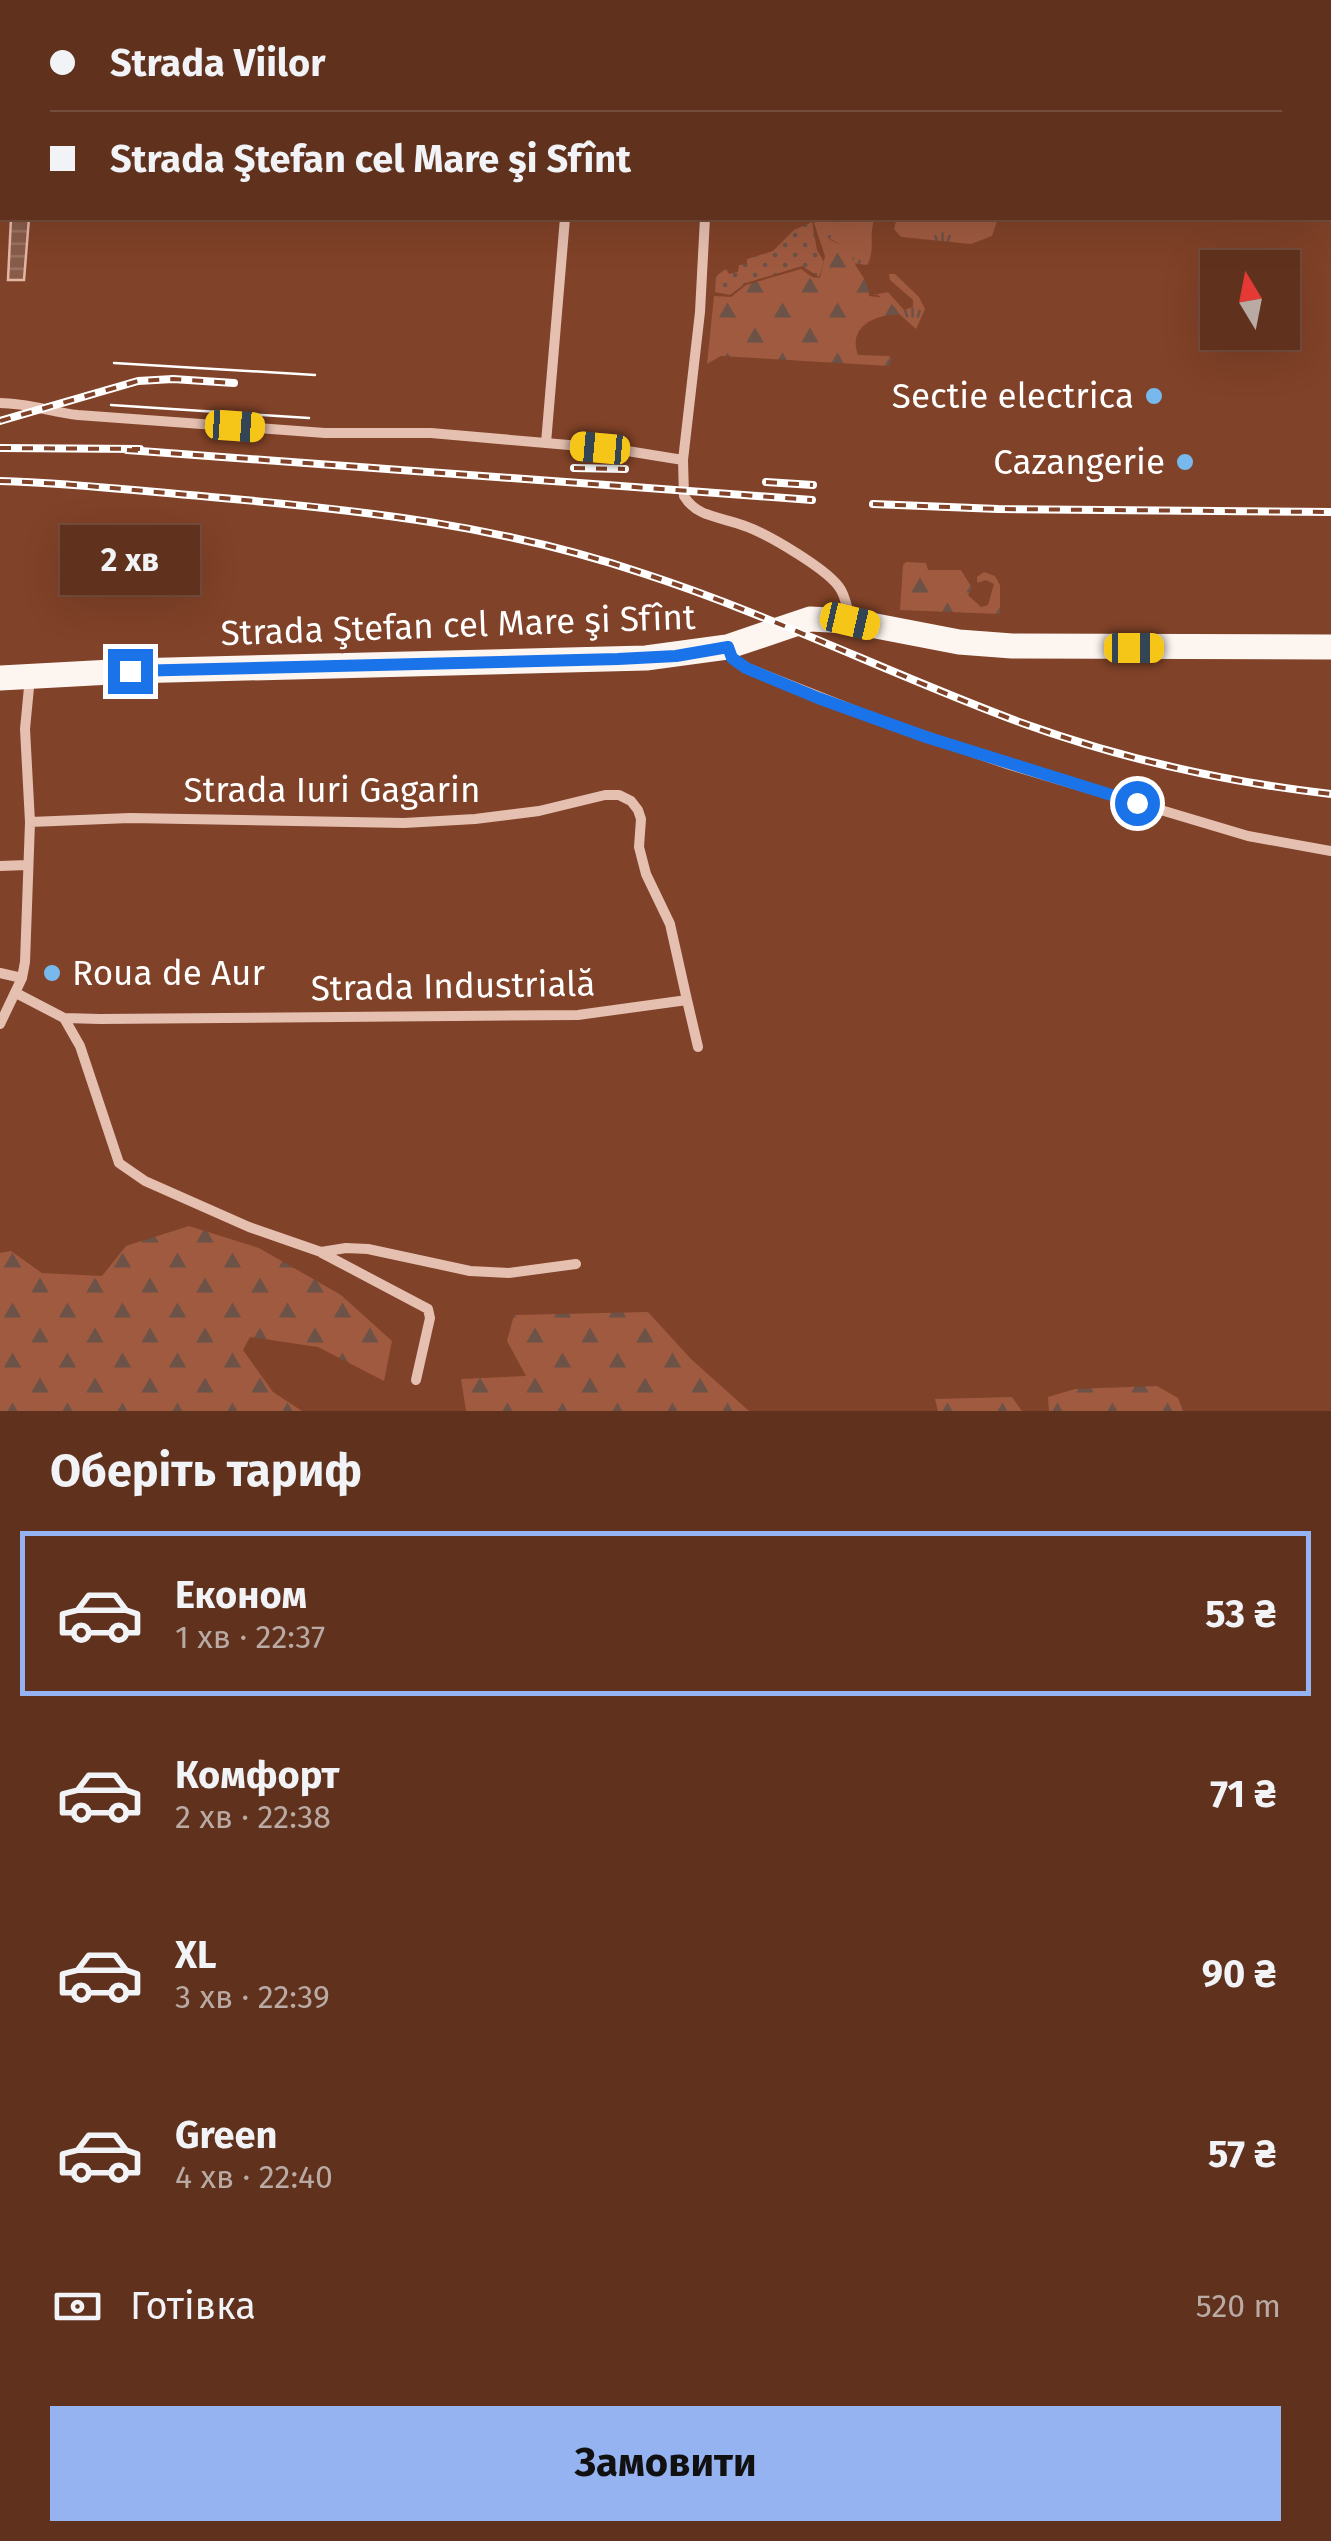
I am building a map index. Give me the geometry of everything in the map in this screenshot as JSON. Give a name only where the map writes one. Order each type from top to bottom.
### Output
[{"type":"main road","name":"Strada Ştefan cel Mare şi Sfînt","points":[[0,678],[646,658],[728,647],[810,618],[1012,646],[1331,648]]},
{"type":"street","points":[[546,443],[564,220]]},
{"type":"street","points":[[705,220],[682,490],[689,505],[767,535],[837,584],[850,621]]},
{"type":"street","points":[[0,403],[27,404],[78,415],[291,431],[431,433],[614,449],[683,460]]},
{"type":"street","points":[[728,647],[732,658],[746,668],[926,737],[1232,832],[1331,851]]},
{"type":"street","points":[[0,1024],[22,978],[28,922],[25,896],[30,822],[25,729],[30,676]]},
{"type":"street","name":"Strada Iuri Gagarin","points":[[30,822],[130,818],[404,822],[523,814],[619,795],[631,800],[641,819],[640,848],[646,874],[670,924],[686,1000]]},
{"type":"street","points":[[0,866],[27,865]]},
{"type":"street","points":[[0,973],[22,978]]},
{"type":"street","name":"Strada Industrială","points":[[16,993],[64,1018],[578,1015],[686,1000]]},
{"type":"street","points":[[686,1000],[698,1047]]},
{"type":"street","points":[[64,1018],[80,1046],[120,1162],[129,1172],[249,1227],[321,1252],[428,1309],[430,1318],[416,1380]]},
{"type":"street","points":[[321,1252],[368,1249],[470,1272],[510,1272],[576,1264]]},
{"type":"green space","points":[[826,220],[847,227],[874,220],[867,265],[852,263],[843,246],[823,235],[821,228]]},
{"type":"green space","points":[[826,220],[821,228],[826,236],[851,245],[853,260],[869,296],[886,298],[902,315],[874,319],[857,336],[858,355],[889,356],[889,366],[721,356],[707,364],[714,296],[731,297],[746,285],[801,269],[820,278],[825,256],[814,223]]},
{"type":"green space","points":[[826,220],[865,220],[847,227]]},
{"type":"green space","points":[[896,220],[997,220],[992,236],[971,244],[901,237],[894,229]]},
{"type":"green space","points":[[812,222],[817,250],[824,262],[819,277],[802,266],[746,283],[730,295],[715,292],[716,276],[726,269],[729,274],[738,272],[739,265],[747,264],[747,259],[773,251],[794,230]]},
{"type":"green space","points":[[889,274],[895,274],[919,297],[925,309],[916,329],[878,295],[873,295],[888,292],[904,310],[913,307],[913,300],[890,280]]},
{"type":"green space","points":[[906,562],[926,563],[928,570],[961,570],[972,588],[968,595],[981,607],[988,605],[994,584],[986,580],[977,583],[977,577],[984,572],[995,576],[1000,585],[1000,614],[900,610]]},
{"type":"green space","points":[[189,1226],[259,1248],[341,1295],[392,1341],[384,1381],[318,1347],[250,1337],[243,1350],[273,1392],[302,1411],[0,1411],[0,1253],[11,1251],[42,1273],[102,1276],[126,1246]]},
{"type":"green space","points":[[648,1312],[691,1359],[749,1411],[466,1411],[461,1379],[526,1376],[507,1341],[514,1315]]},
{"type":"green space","points":[[1157,1386],[1178,1398],[1183,1411],[1049,1411],[1048,1397],[1075,1389]]},
{"type":"green space","points":[[1012,1397],[1022,1411],[938,1411],[935,1399]]},
{"type":"shaded area","points":[[11,220],[29,220],[24,280],[8,280]]},
{"type":"tram line","points":[[114,363],[315,375]]},
{"type":"tram line","points":[[111,405],[309,418]]},
{"type":"railway","points":[[0,421],[138,381],[234,383]]},
{"type":"railway","points":[[0,448],[140,449]]},
{"type":"railway","points":[[127,450],[812,500]]},
{"type":"railway","points":[[574,468],[625,469]]},
{"type":"railway","points":[[0,481],[321,508],[429,522],[535,543],[589,556],[690,590],[974,705],[1098,748],[1174,768],[1331,794]]},
{"type":"railway","points":[[766,482],[813,485]]},
{"type":"railway","points":[[873,504],[1331,512]]},
{"type":"place","name":"Sectie electrica","points":[[1154,396]]},
{"type":"place","name":"Cazangerie","points":[[1185,462]]},
{"type":"place","name":"Roua de Aur","points":[[52,973]]},
{"type":"route","points":[[130,671],[618,659],[676,656],[728,647],[732,658],[746,668],[818,698],[926,737],[1137,803]]}]
